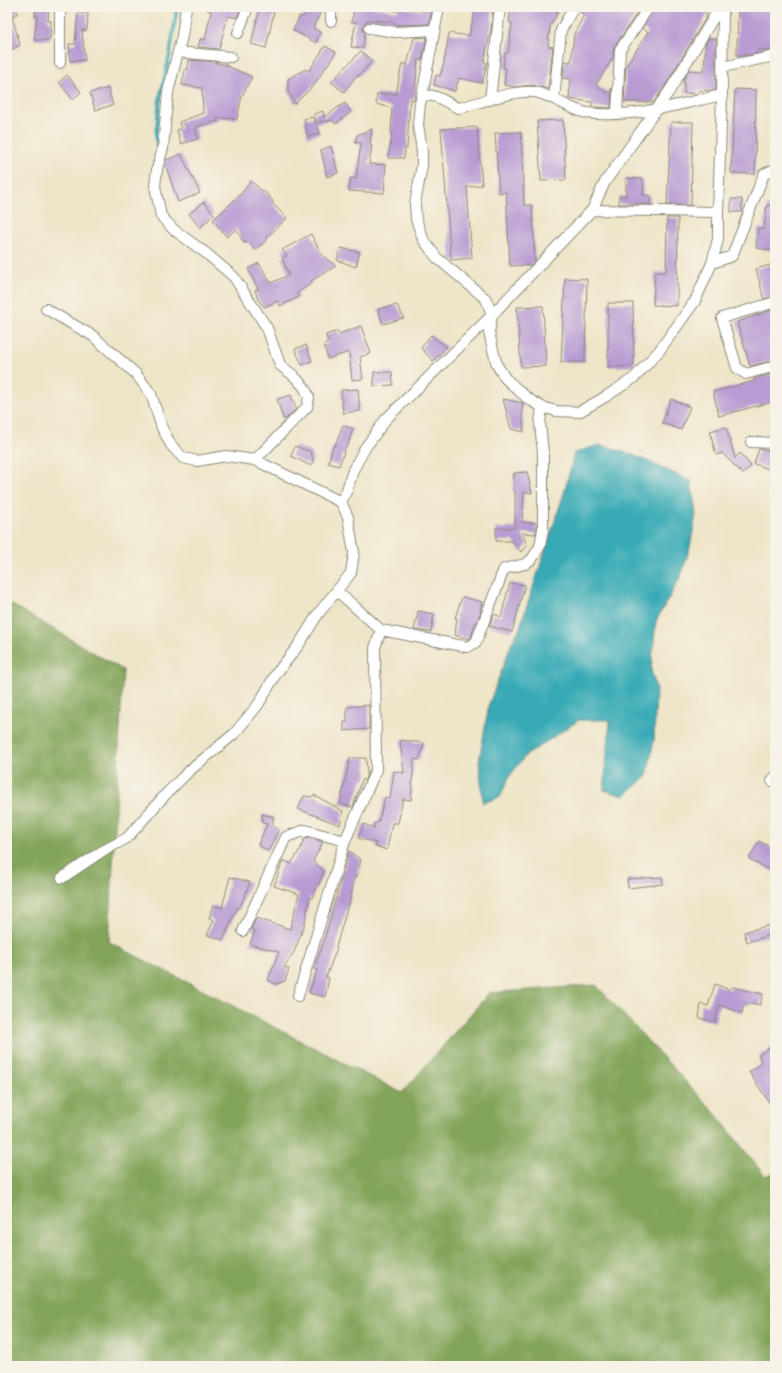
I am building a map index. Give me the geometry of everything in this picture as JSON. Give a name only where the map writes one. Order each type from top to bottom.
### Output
[{"type":"street","points":[[60,7],[60,63]]},
{"type":"street","points":[[186,7],[182,36],[168,92],[163,148],[157,169],[155,186],[161,216],[173,229],[207,254],[234,277],[267,328],[280,365],[299,381],[304,387],[309,398],[307,407],[255,460]]},
{"type":"street","points":[[238,33],[248,7]]},
{"type":"street","points":[[331,7],[331,21]]},
{"type":"street","points":[[439,7],[420,104],[418,124],[422,151],[422,165],[415,204],[416,219],[423,239],[437,258],[486,299],[492,315],[489,332],[497,365],[505,378],[527,398],[542,407],[556,412],[579,412],[606,397],[634,378],[659,351],[694,301],[712,263],[718,240],[722,95],[719,7]]},
{"type":"street","points":[[490,100],[500,7]]},
{"type":"street","points":[[554,100],[561,30],[574,7]]},
{"type":"street","points":[[616,114],[620,50],[649,7]]},
{"type":"street","points":[[341,502],[347,490],[353,470],[365,448],[386,419],[492,315],[592,210],[605,182],[657,110],[719,7]]},
{"type":"street","points":[[369,28],[396,32],[434,30]]},
{"type":"street","points":[[178,52],[231,57]]},
{"type":"street","points":[[722,67],[775,56]]},
{"type":"street","points":[[422,96],[431,94],[449,105],[460,108],[522,91],[539,93],[586,113],[616,114],[657,110],[722,95]]},
{"type":"street","points":[[712,263],[732,256],[764,174],[775,169]]},
{"type":"street","points":[[592,210],[718,212]]},
{"type":"street","points":[[775,302],[722,318],[737,368],[746,374],[775,366]]},
{"type":"street","points":[[46,309],[93,336],[136,374],[151,394],[162,428],[171,445],[183,458],[196,461],[226,456],[255,460],[341,502],[348,517],[354,553],[350,573],[318,614],[298,646],[276,674],[258,705],[234,734],[189,770],[127,838],[101,852],[62,878]]},
{"type":"street","points":[[337,591],[381,630],[468,647],[476,642],[504,569],[525,564],[532,559],[540,546],[543,529],[543,453],[540,424],[542,407]]},
{"type":"street","points":[[751,442],[775,443]]},
{"type":"street","points":[[298,996],[345,841],[376,770],[375,648],[381,630]]},
{"type":"street","points":[[243,931],[286,837],[305,830],[345,841]]},
{"type":"green space","points":[[7,602],[123,670],[109,942],[402,1093],[489,993],[596,985],[714,1112],[765,1176],[775,1172],[775,1366],[7,1366]]},
{"type":"water","points":[[599,445],[623,451],[646,460],[691,481],[696,515],[690,547],[681,576],[656,621],[651,670],[656,688],[654,740],[647,776],[624,796],[604,790],[610,720],[579,720],[525,756],[509,777],[500,797],[483,803],[479,761],[489,704],[512,642],[519,630],[565,490],[574,453]]},
{"type":"building","points":[[7,7],[16,7],[18,14],[12,16],[20,45],[11,50],[7,38]]},
{"type":"building","points":[[36,7],[49,7],[48,21],[51,21],[50,40],[34,40],[37,16],[35,16]]},
{"type":"building","points":[[207,7],[241,7],[237,18],[228,16],[219,49],[198,47],[200,39],[205,40],[211,11],[207,10]]},
{"type":"building","points":[[309,7],[323,7],[313,28],[320,32],[316,43],[293,30],[300,16],[303,17]]},
{"type":"building","points":[[355,7],[372,7],[397,11],[398,7],[422,11],[422,7],[432,9],[429,24],[401,25],[394,24],[394,22],[367,20],[363,27],[365,33],[363,48],[351,47],[356,22],[351,22]]},
{"type":"building","points":[[476,7],[493,7],[491,29],[484,62],[487,63],[482,83],[459,78],[455,91],[434,85],[436,75],[440,76],[444,63],[449,33],[469,36]]},
{"type":"building","points":[[511,7],[550,7],[558,12],[550,26],[548,46],[553,47],[548,89],[532,85],[515,87],[504,85],[506,68],[503,68],[505,53],[508,53],[512,23],[509,21]]},
{"type":"building","points":[[580,7],[641,7],[615,46],[613,57],[596,85],[608,93],[612,88],[611,108],[592,107],[592,102],[569,99],[570,79],[563,78],[564,61],[571,62],[574,34],[584,15],[579,11]]},
{"type":"building","points":[[655,7],[696,7],[708,14],[654,102],[624,102],[626,66],[648,32],[642,28]]},
{"type":"building","points":[[738,7],[775,7],[775,50],[757,50],[757,53],[749,55],[737,55]]},
{"type":"building","points":[[260,8],[274,12],[266,48],[251,44]]},
{"type":"building","points":[[78,13],[88,13],[87,30],[82,30],[85,60],[70,61],[69,44],[75,44]]},
{"type":"building","points":[[427,37],[422,60],[418,60],[414,100],[410,99],[407,149],[405,148],[404,158],[388,158],[392,135],[392,108],[376,104],[377,94],[396,94],[402,63],[407,65],[414,38]]},
{"type":"building","points":[[709,38],[716,39],[716,90],[698,91],[698,94],[684,93],[684,79],[689,70],[703,71],[706,43]]},
{"type":"building","points":[[325,46],[336,52],[314,85],[295,104],[288,91],[288,79],[306,69],[309,71]]},
{"type":"building","points":[[361,51],[372,61],[358,77],[357,75],[344,92],[331,82]]},
{"type":"building","points":[[189,60],[216,62],[227,65],[252,77],[242,96],[237,119],[218,118],[218,121],[195,127],[198,139],[181,144],[177,130],[181,129],[179,122],[203,113],[202,88],[182,85],[185,69],[188,69]]},
{"type":"building","points":[[67,75],[81,92],[73,100],[59,82]]},
{"type":"building","points":[[108,88],[113,105],[95,110],[90,93]]},
{"type":"building","points":[[735,89],[756,90],[755,174],[731,173]]},
{"type":"building","points":[[345,103],[351,112],[335,124],[333,120],[316,123],[314,114],[323,111],[324,117]]},
{"type":"building","points":[[313,117],[320,133],[308,137],[304,119]]},
{"type":"building","points":[[563,120],[566,180],[541,181],[537,121]]},
{"type":"building","points":[[671,122],[693,122],[691,205],[667,205]]},
{"type":"building","points":[[477,127],[482,185],[467,187],[472,258],[451,260],[441,129]]},
{"type":"building","points":[[372,129],[370,146],[372,146],[369,164],[386,165],[384,193],[349,191],[351,178],[356,179],[361,143],[355,143],[357,135]]},
{"type":"building","points":[[521,132],[524,205],[532,205],[535,261],[531,265],[510,266],[506,192],[499,193],[495,133]]},
{"type":"building","points":[[331,146],[338,173],[327,177],[321,150]]},
{"type":"building","points":[[181,154],[200,193],[178,202],[165,164],[166,160]]},
{"type":"building","points":[[626,178],[643,179],[643,195],[650,195],[650,204],[619,204],[619,196],[626,196]]},
{"type":"building","points":[[251,181],[262,191],[263,190],[273,201],[272,203],[287,218],[267,237],[268,239],[255,250],[248,242],[244,243],[236,229],[227,237],[213,220],[240,195]]},
{"type":"building","points":[[731,199],[742,199],[742,212],[731,212]]},
{"type":"building","points":[[204,202],[214,214],[200,228],[189,214]]},
{"type":"building","points":[[767,205],[775,206],[775,251],[756,248],[758,228],[764,229]]},
{"type":"building","points":[[667,218],[678,218],[677,306],[653,305],[655,272],[666,272]]},
{"type":"building","points":[[311,234],[322,255],[336,266],[311,281],[312,283],[297,293],[299,297],[280,306],[278,301],[264,307],[258,299],[255,290],[258,289],[248,269],[259,263],[271,283],[289,275],[282,258],[287,256],[282,250]]},
{"type":"building","points":[[340,248],[360,252],[356,267],[337,260]]},
{"type":"building","points":[[770,265],[775,281],[775,296],[764,299],[756,269]]},
{"type":"building","points":[[565,278],[587,279],[585,362],[561,362]]},
{"type":"building","points":[[608,303],[633,303],[634,366],[608,367]]},
{"type":"building","points":[[397,305],[404,318],[383,324],[378,309]]},
{"type":"building","points":[[543,306],[546,366],[521,367],[517,307]]},
{"type":"building","points":[[775,309],[775,360],[750,366],[737,322]]},
{"type":"building","points":[[361,326],[371,353],[360,357],[363,379],[352,380],[349,352],[328,359],[324,345],[328,343],[326,335],[338,331],[339,334]]},
{"type":"building","points":[[431,335],[447,347],[433,361],[421,348]]},
{"type":"building","points":[[306,345],[312,361],[302,365],[295,349]]},
{"type":"building","points":[[374,372],[392,372],[393,385],[374,386]]},
{"type":"building","points":[[775,373],[775,401],[719,416],[713,392],[754,381],[754,379]]},
{"type":"building","points":[[358,389],[360,411],[343,413],[341,390]]},
{"type":"building","points":[[291,395],[296,409],[287,418],[283,419],[277,399]]},
{"type":"building","points":[[503,399],[523,403],[522,410],[524,432],[511,429]]},
{"type":"building","points":[[671,399],[690,407],[681,430],[662,423]]},
{"type":"building","points":[[343,425],[353,429],[339,466],[328,463],[333,446],[335,446]]},
{"type":"building","points":[[726,427],[735,458],[740,453],[751,466],[743,474],[722,453],[716,455],[710,431]]},
{"type":"building","points":[[295,446],[311,452],[313,460],[311,466],[291,456]]},
{"type":"building","points":[[759,449],[775,452],[775,471],[754,464]]},
{"type":"building","points":[[527,472],[532,493],[524,492],[522,522],[536,523],[536,534],[522,533],[527,545],[521,552],[513,541],[496,541],[496,528],[515,528],[515,491],[513,491],[514,473]]},
{"type":"building","points":[[510,583],[525,585],[512,632],[489,626],[494,614],[501,617]]},
{"type":"building","points":[[462,597],[482,602],[481,611],[477,622],[475,622],[471,638],[468,639],[455,635],[457,618],[455,618]]},
{"type":"building","points":[[418,611],[434,614],[431,632],[414,630]]},
{"type":"building","points":[[369,705],[369,729],[344,731],[344,722],[347,722],[347,707]]},
{"type":"building","points":[[400,740],[424,743],[419,760],[414,759],[411,800],[403,799],[398,823],[392,823],[387,850],[375,846],[376,843],[358,838],[364,824],[374,828],[374,823],[378,823],[385,797],[390,799],[394,771],[404,773]]},
{"type":"building","points":[[350,758],[366,758],[367,774],[365,780],[362,780],[353,807],[340,804]]},
{"type":"building","points":[[314,795],[343,811],[340,825],[298,809],[304,796],[311,797]]},
{"type":"building","points":[[262,814],[274,817],[272,825],[279,830],[268,851],[258,845],[267,824],[262,823]]},
{"type":"building","points":[[310,838],[323,842],[313,861],[324,872],[312,898],[310,897],[304,926],[294,952],[284,967],[289,969],[285,981],[276,984],[268,980],[279,952],[250,944],[255,931],[251,929],[256,918],[290,929],[299,894],[274,886],[283,860],[291,864],[301,848],[304,839]]},
{"type":"building","points":[[759,841],[775,850],[775,873],[749,859]]},
{"type":"building","points":[[349,851],[361,860],[357,877],[355,876],[349,905],[336,947],[337,948],[326,977],[329,978],[325,997],[309,993],[317,970],[314,969],[323,944]]},
{"type":"building","points":[[230,877],[250,882],[240,908],[238,907],[223,940],[207,935],[214,920],[209,918],[213,905],[222,908]]},
{"type":"building","points":[[662,877],[663,884],[628,888],[627,879]]},
{"type":"building","points":[[775,924],[775,934],[747,942],[744,932]]},
{"type":"building","points":[[715,984],[730,990],[732,987],[763,994],[760,1005],[752,1003],[743,1006],[742,1013],[719,1005],[715,1022],[699,1018],[701,1004],[708,1006]]},
{"type":"building","points":[[775,1044],[775,1111],[749,1072],[761,1064],[759,1055]]},
{"type":"waterway","points":[[157,154],[156,133],[160,98],[170,54],[177,7]]}]
